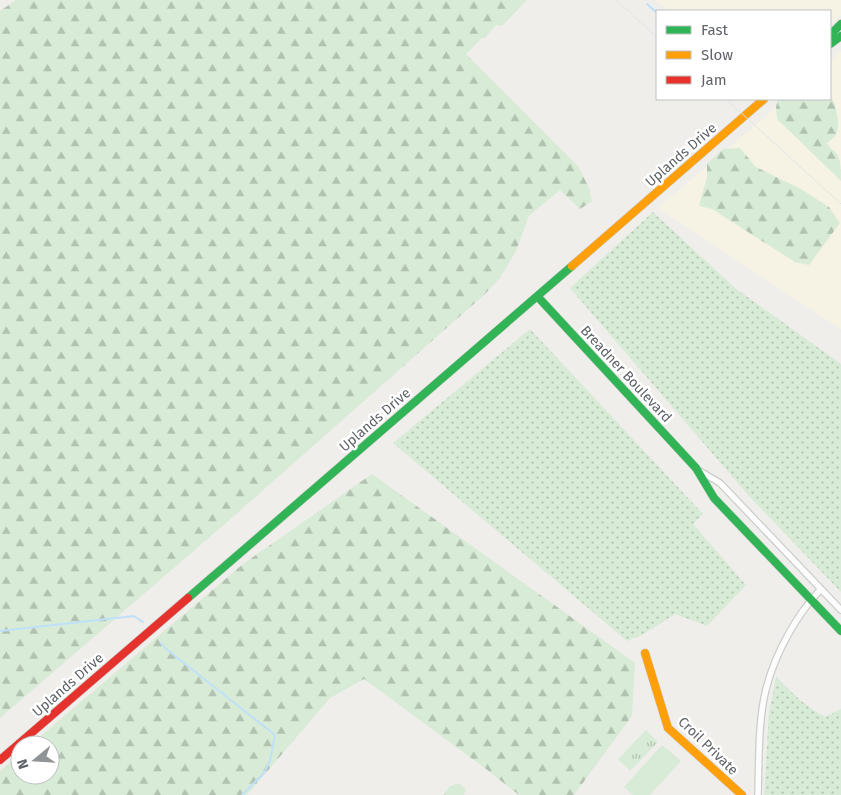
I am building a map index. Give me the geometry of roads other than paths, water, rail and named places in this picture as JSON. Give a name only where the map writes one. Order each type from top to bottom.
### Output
[{"type":"main road","points":[[831,34],[841,24]]},
{"type":"main road","name":"Uplands Drive","points":[[0,760],[763,100]]},
{"type":"main road","name":"Breadner Boulevard","points":[[538,296],[696,468],[714,498],[841,631]]},
{"type":"main road","name":"Croil Private","points":[[645,653],[668,728],[742,795]]},
{"type":"street","name":"Breadner Boulevard","points":[[696,468],[720,483],[841,610]]},
{"type":"street","points":[[758,795],[762,717],[766,689],[794,624],[811,599],[821,589]]},
{"type":"waterway","points":[[647,4],[656,12]]},
{"type":"waterway","points":[[0,631],[134,616],[143,622]]},
{"type":"waterway","points":[[161,643],[275,735],[270,761],[264,773],[242,795]]},
{"type":"tram line","points":[[616,0],[656,36]]},
{"type":"tram line","points":[[727,100],[841,204]]}]
